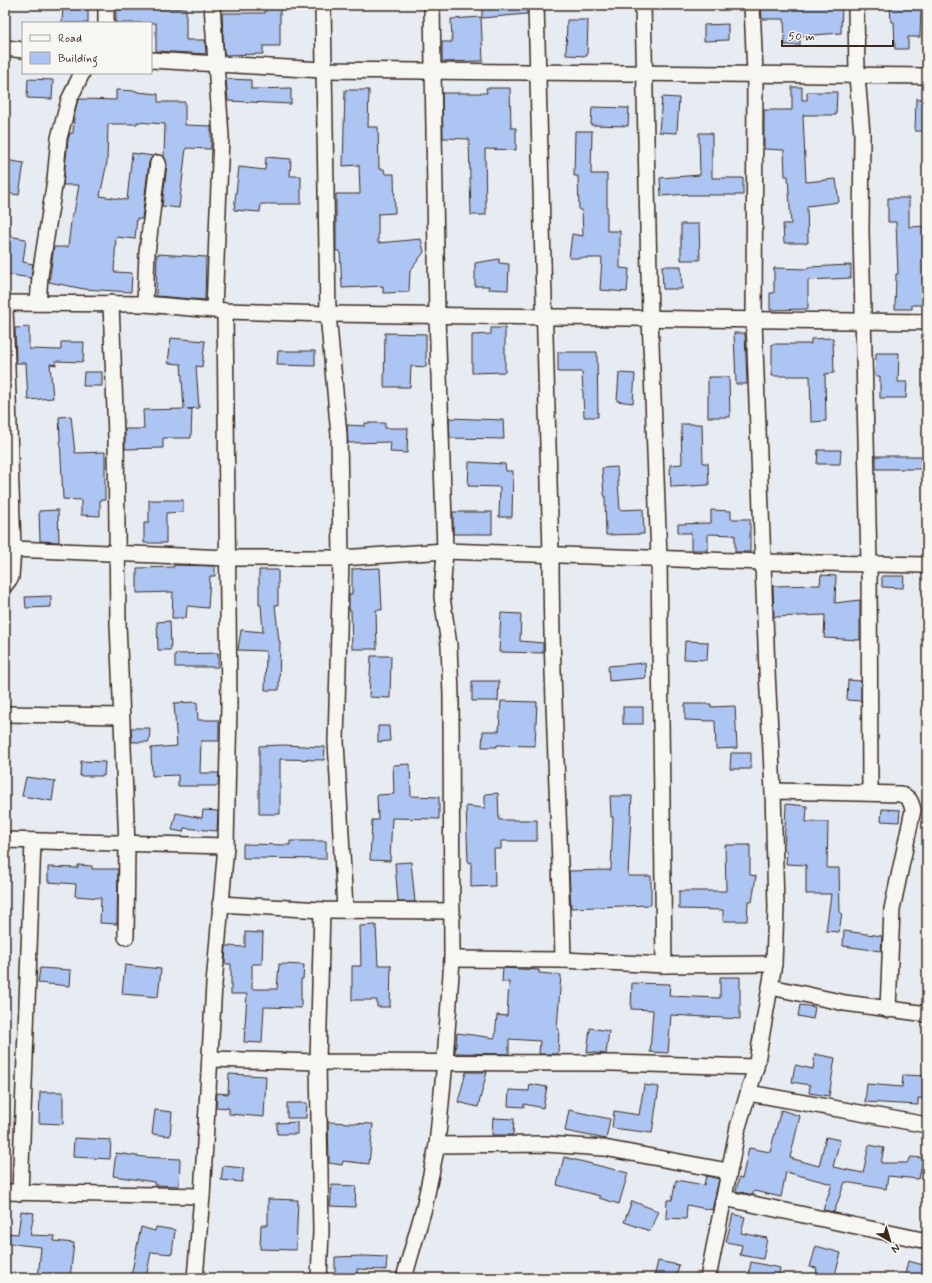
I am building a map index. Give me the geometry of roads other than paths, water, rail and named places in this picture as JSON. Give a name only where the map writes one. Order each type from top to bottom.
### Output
[{"type":"street","points":[[106,5],[106,22]]},
{"type":"street","points":[[195,1278],[202,1196],[214,984],[226,846],[229,704],[228,558],[219,310],[221,136],[212,5]]},
{"type":"street","points":[[323,5],[328,314],[339,435],[341,558],[336,741],[345,909]]},
{"type":"street","points":[[404,1278],[424,1208],[437,1145],[445,1061],[452,959],[451,695],[449,645],[442,597],[445,551],[437,316],[432,5]]},
{"type":"street","points":[[536,5],[536,71],[551,555],[554,745],[560,836],[563,960]]},
{"type":"street","points":[[643,5],[650,317],[659,558],[664,965]]},
{"type":"street","points":[[708,1278],[728,1171],[738,1127],[756,1067],[771,987],[774,964],[776,907],[773,792],[754,321],[755,74],[752,5]]},
{"type":"street","points":[[856,5],[857,76],[862,134],[861,231],[869,563],[870,793]]},
{"type":"street","points":[[5,48],[22,50]]},
{"type":"street","points":[[152,60],[323,70],[927,76]]},
{"type":"street","points":[[38,303],[40,276],[55,180],[59,138],[69,100],[82,74]]},
{"type":"street","points":[[145,304],[147,253],[158,163]]},
{"type":"street","points":[[111,303],[116,436],[121,716],[127,844],[126,937]]},
{"type":"street","points":[[5,585],[11,577],[13,549],[5,304],[145,304],[219,310],[328,314],[650,317],[754,321],[927,322]]},
{"type":"street","points":[[13,549],[228,558],[341,558],[445,551],[764,562],[927,565]]},
{"type":"street","points":[[5,714],[121,716]]},
{"type":"street","points":[[773,792],[900,794],[908,797],[912,803],[913,810],[892,909],[888,1010]]},
{"type":"street","points":[[5,840],[226,846]]},
{"type":"street","points":[[20,1193],[33,841]]},
{"type":"street","points":[[220,904],[322,910],[452,911]]},
{"type":"street","points":[[319,1278],[321,1231],[318,1062],[322,910]]},
{"type":"street","points":[[452,959],[563,960],[664,965],[774,964]]},
{"type":"street","points":[[771,987],[888,1010],[927,1014]]},
{"type":"street","points":[[210,1059],[318,1062],[445,1061],[756,1067]]},
{"type":"street","points":[[749,1093],[927,1125]]},
{"type":"street","points":[[437,1145],[545,1144],[604,1148],[728,1171]]},
{"type":"street","points":[[5,1192],[202,1196]]},
{"type":"street","points":[[724,1198],[927,1241]]}]
